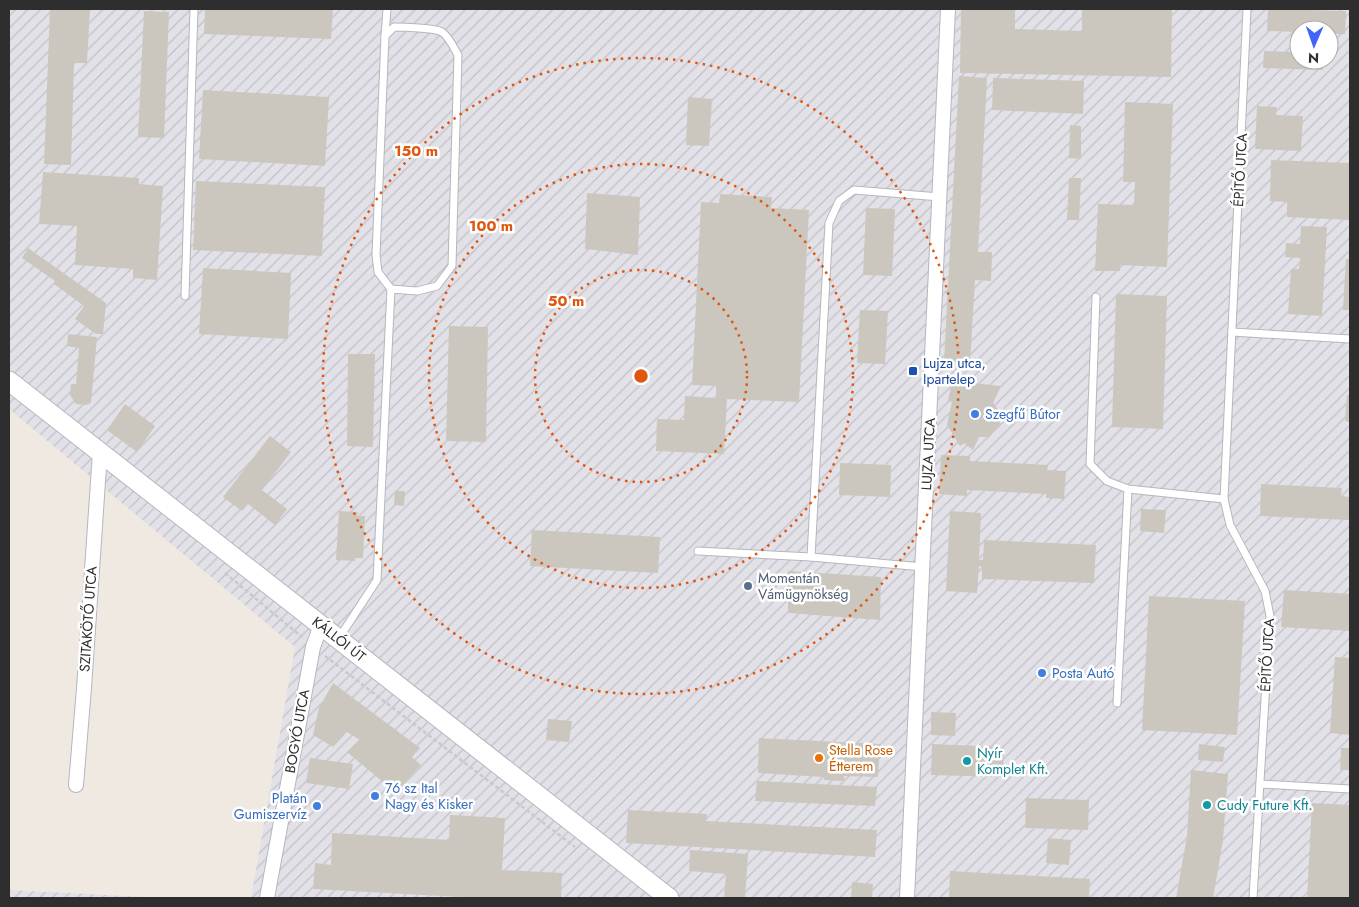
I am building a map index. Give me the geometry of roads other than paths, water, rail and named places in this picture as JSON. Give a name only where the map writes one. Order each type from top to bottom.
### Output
[{"type":"main road","name":"KÁLLÓI ÚT","points":[[9,381],[669,898]]},
{"type":"street","name":"LUJZA UTCA","points":[[907,898],[948,9]]},
{"type":"street","name":"SZITAKÖTŐ UTCA","points":[[76,785],[100,452]]},
{"type":"street","name":"BOGYÓ UTCA","points":[[267,898],[313,646],[321,625]]},
{"type":"lane","points":[[185,296],[194,9]]},
{"type":"lane","points":[[338,638],[377,580],[391,289],[378,272],[376,255],[385,36],[388,9]]},
{"type":"lane","name":"ÉPÍTŐ UTCA","points":[[1247,9],[1224,499],[1230,525],[1265,591],[1270,616],[1253,898]]},
{"type":"lane","points":[[385,36],[394,27],[441,32],[458,55],[452,266],[437,286],[417,291],[391,289]]},
{"type":"lane","points":[[811,557],[829,223],[839,201],[854,190],[940,197]]},
{"type":"lane","points":[[1096,297],[1090,464],[1107,482],[1128,489],[1224,499]]},
{"type":"lane","points":[[1232,332],[1350,339]]},
{"type":"lane","points":[[1117,703],[1128,489]]},
{"type":"lane","points":[[698,551],[811,557],[922,567]]},
{"type":"lane","points":[[1260,784],[1350,789]]},
{"type":"place","name":"Lujza utca, Ipartelep","points":[[913,371]]},
{"type":"place","name":"Szegfű Bútor","points":[[975,414]]},
{"type":"place","name":"Momentán Vámügynökség","points":[[748,586]]},
{"type":"place","name":"Posta Autó","points":[[1042,673]]},
{"type":"place","name":"Stella Rose Étterem","points":[[819,758]]},
{"type":"place","name":"Nyír Komplet Kft.","points":[[967,761]]},
{"type":"place","name":"76 sz Ital Nagy és Kisker","points":[[375,796]]},
{"type":"place","name":"Cudy Future Kft.","points":[[1207,805]]},
{"type":"place","name":"Platán Gumiszervíz","points":[[317,806]]}]
